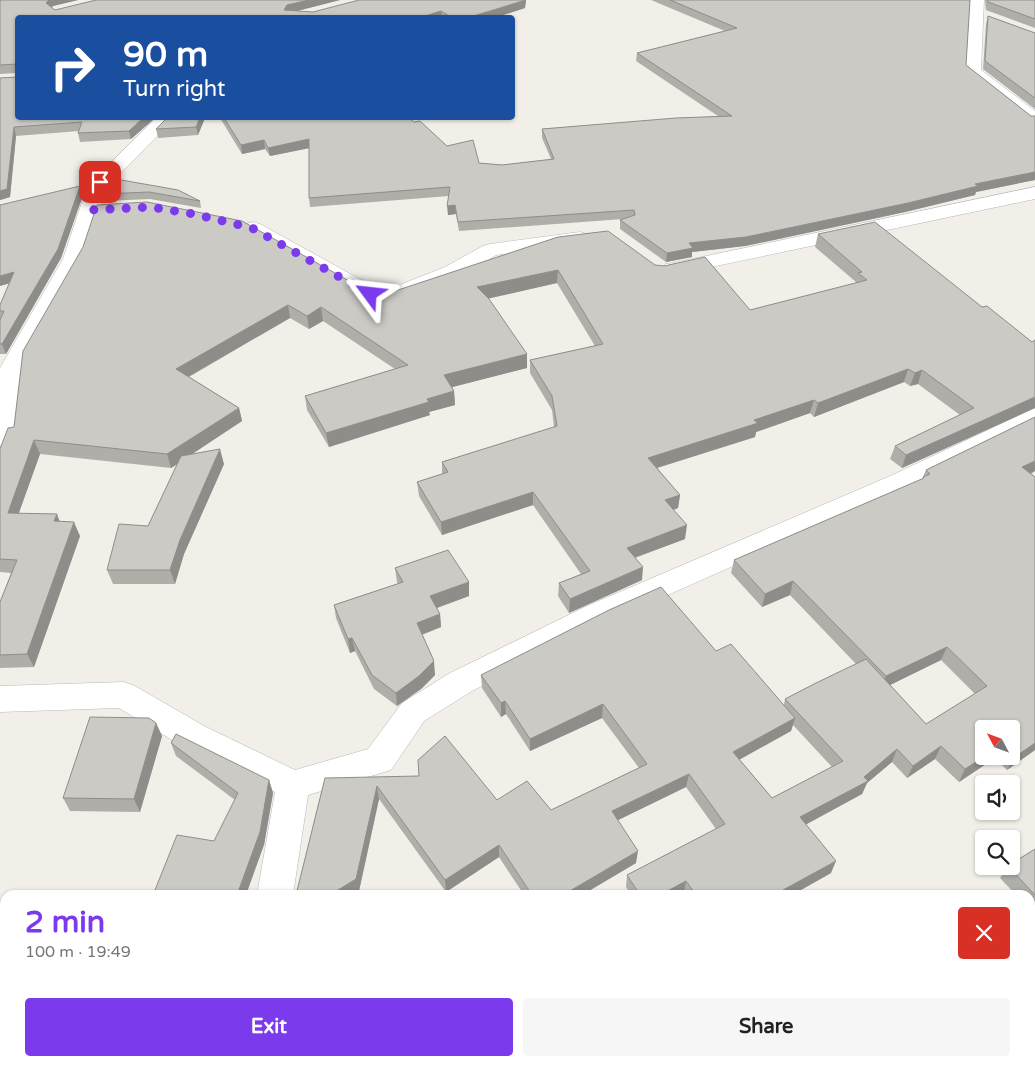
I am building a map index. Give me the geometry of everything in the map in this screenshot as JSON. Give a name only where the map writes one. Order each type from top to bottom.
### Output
[{"type":"street","points":[[976,7],[994,20]]},
{"type":"street","points":[[976,7],[973,72],[1035,118]]},
{"type":"street","points":[[0,437],[12,368],[101,210],[95,193],[100,182],[164,120]]},
{"type":"street","points":[[73,189],[100,182]]},
{"type":"street","points":[[655,266],[662,271],[1035,193]]},
{"type":"street","points":[[232,223],[252,228],[370,294],[400,292],[453,272],[490,250],[603,236]]},
{"type":"street","points":[[0,699],[124,695],[193,736],[293,785],[379,760],[413,712],[461,682],[597,614],[897,484],[1035,416]]},
{"type":"street","points":[[276,890],[293,785]]},
{"type":"building","points":[[0,0],[49,0],[46,3],[55,10],[96,0],[309,0],[287,5],[284,10],[313,12],[359,0],[526,0],[477,15],[447,15],[441,11],[428,15],[15,15],[15,64],[0,65]]},
{"type":"building","points":[[670,0],[970,0],[966,65],[1031,116],[1035,116],[1035,172],[975,184],[978,186],[908,203],[746,237],[689,243],[693,248],[667,253],[620,220],[635,215],[634,210],[458,222],[455,205],[447,206],[450,187],[309,198],[309,139],[268,148],[264,140],[241,145],[225,120],[420,121],[447,146],[473,140],[479,163],[502,165],[554,159],[542,129],[676,118],[732,116],[637,53],[737,28]]},
{"type":"building","points":[[988,0],[1035,0],[1035,19],[988,2]]},
{"type":"building","points":[[988,16],[1035,33],[1035,98],[985,61]]},
{"type":"building","points":[[15,77],[15,120],[141,120],[129,131],[78,133],[82,122],[14,127],[7,189],[0,191],[0,78]]},
{"type":"building","points":[[165,120],[199,120],[196,127],[156,129]]},
{"type":"building","points":[[110,178],[178,190],[200,201],[149,192],[103,194]]},
{"type":"building","points":[[80,186],[58,249],[2,344],[0,344],[0,320],[4,311],[0,311],[0,305],[14,272],[0,276],[0,205]]},
{"type":"building","points":[[147,202],[242,221],[360,287],[380,296],[558,237],[608,231],[655,265],[664,266],[705,257],[750,310],[867,280],[858,273],[862,272],[818,234],[875,222],[982,307],[987,306],[1032,342],[1035,340],[1035,397],[906,455],[895,446],[974,408],[922,370],[915,373],[908,369],[818,403],[814,400],[754,420],[758,423],[648,458],[680,495],[665,500],[687,525],[627,548],[643,567],[570,599],[559,583],[590,571],[533,492],[441,522],[417,482],[448,472],[442,462],[557,426],[552,396],[530,360],[603,344],[558,270],[477,287],[489,299],[527,354],[444,375],[454,391],[427,399],[429,402],[326,433],[305,396],[408,365],[321,307],[307,316],[288,305],[176,369],[239,408],[167,454],[34,440],[8,513],[57,514],[54,521],[74,522],[27,654],[0,655],[0,602],[17,560],[0,559],[0,449],[8,428],[14,427],[23,351],[83,247],[97,205]]},
{"type":"building","points":[[1035,417],[1035,461],[1022,467],[1035,477],[1035,743],[1020,754],[1020,720],[975,720],[975,762],[965,769],[941,746],[913,766],[897,749],[864,777],[868,781],[800,817],[836,861],[783,890],[692,890],[686,881],[669,890],[637,890],[627,875],[725,824],[689,774],[612,811],[638,851],[572,890],[529,890],[499,845],[445,880],[377,786],[356,879],[338,890],[297,890],[325,778],[419,776],[418,760],[445,736],[497,800],[527,781],[551,810],[647,764],[603,704],[530,739],[505,701],[501,703],[481,675],[609,610],[661,587],[716,651],[731,644],[795,718],[733,752],[772,798],[843,761],[785,699],[866,659],[926,724],[987,686],[947,647],[886,676],[793,581],[765,594],[734,560],[930,474],[926,470]]},
{"type":"building","points":[[220,449],[180,540],[170,570],[107,570],[119,524],[148,526],[181,456]]},
{"type":"building","points":[[448,550],[469,582],[430,596],[440,614],[417,623],[434,661],[419,676],[396,693],[372,675],[352,638],[348,639],[334,605],[403,582],[395,568]]},
{"type":"building","points":[[90,717],[149,718],[156,723],[134,799],[63,798]]},
{"type":"building","points":[[176,734],[269,780],[260,832],[239,890],[155,890],[177,835],[214,841],[238,793],[171,743]]},
{"type":"building","points":[[1035,849],[1035,890],[1030,890],[1016,875],[1020,875],[1020,858]]},
{"type":"route","points":[[100,182],[91,210],[150,207],[194,214],[252,228],[306,256],[370,294]]}]
